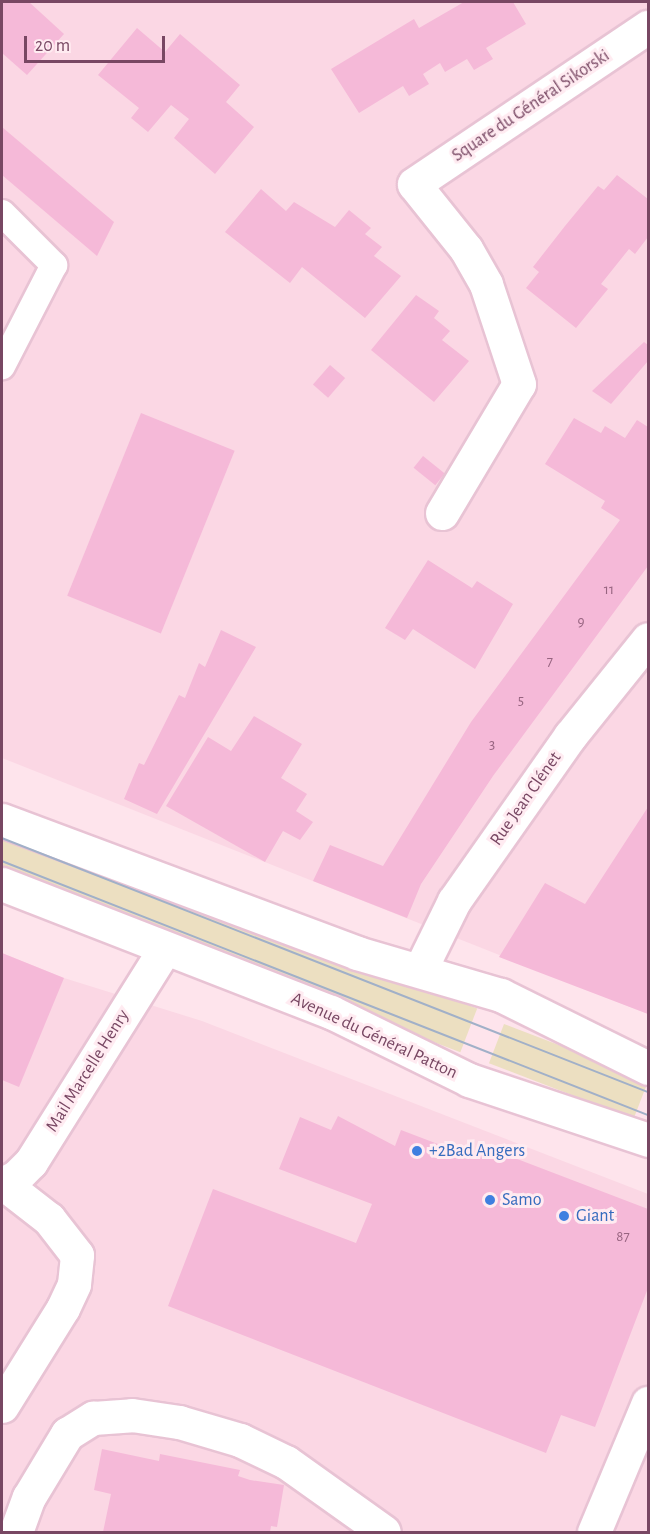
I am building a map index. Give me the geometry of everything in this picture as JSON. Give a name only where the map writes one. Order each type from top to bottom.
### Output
[{"type":"street","name":"Square du Général Sikorski","points":[[442,513],[519,384],[486,284],[466,249],[414,184],[648,27]]},
{"type":"street","name":"Rue Jean Clénet","points":[[420,970],[454,901],[570,736],[648,639]]},
{"type":"street","points":[[2,820],[357,953],[501,995],[648,1068]]},
{"type":"street","name":"Avenue du Général Patton","points":[[2,884],[331,1012],[469,1080],[648,1140]]},
{"type":"street","name":"Mail Marcelle Henry","points":[[3,1184],[31,1162],[165,948]]},
{"type":"street","points":[[2,1406],[63,1308],[74,1284],[77,1255],[49,1220],[3,1184]]},
{"type":"street","points":[[594,1533],[648,1403]]},
{"type":"street","points":[[16,1533],[29,1497],[67,1434],[93,1418],[132,1415],[179,1422],[258,1449],[286,1462],[384,1533]]},
{"type":"lane","points":[[2,213],[54,265],[2,366]]},
{"type":"shaded area","points":[[2,2],[648,2],[648,1014],[2,758]]},
{"type":"shaded area","points":[[2,826],[477,1008],[460,1052],[2,876]]},
{"type":"shaded area","points":[[2,953],[64,978],[202,1021],[648,1194],[648,1532],[2,1532]]},
{"type":"shaded area","points":[[504,1024],[648,1079],[634,1119],[489,1063]]},
{"type":"building","points":[[2,2],[29,2],[64,34],[27,75],[2,53]]},
{"type":"building","points":[[464,2],[513,2],[526,24],[486,48],[493,59],[474,70],[467,59],[445,72],[440,63],[423,74],[429,84],[409,96],[403,86],[359,113],[331,69],[414,19],[419,28]]},
{"type":"building","points":[[137,28],[165,52],[180,34],[240,85],[226,102],[254,127],[215,174],[174,138],[189,119],[171,105],[148,132],[131,118],[139,108],[98,75]]},
{"type":"building","points":[[2,127],[114,222],[97,256],[2,175]]},
{"type":"building","points":[[617,175],[648,199],[648,237],[635,254],[629,249],[601,284],[608,289],[576,328],[526,288],[539,272],[533,267],[565,226],[598,186],[604,190]]},
{"type":"building","points":[[261,189],[286,211],[294,202],[335,227],[349,210],[371,228],[365,234],[382,247],[374,256],[401,276],[365,318],[302,267],[290,283],[225,232]]},
{"type":"building","points":[[416,295],[439,311],[434,318],[450,331],[442,340],[469,361],[434,402],[371,350]]},
{"type":"building","points":[[644,342],[648,345],[648,361],[611,404],[592,391]]},
{"type":"building","points":[[330,365],[345,378],[328,398],[313,385]]},
{"type":"building","points":[[141,413],[235,451],[161,633],[67,596]]},
{"type":"building","points":[[574,418],[601,433],[605,426],[625,438],[637,420],[648,427],[648,566],[493,776],[421,884],[407,918],[313,881],[330,845],[383,866],[471,722],[620,520],[601,508],[605,501],[545,464]]},
{"type":"building","points":[[423,456],[445,474],[435,485],[414,468]]},
{"type":"building","points":[[428,560],[472,588],[477,581],[513,604],[475,669],[413,629],[405,640],[385,628]]},
{"type":"building","points":[[221,630],[256,647],[157,814],[124,799],[139,763],[144,765],[179,695],[185,698],[199,663],[205,667]]},
{"type":"building","points":[[254,716],[302,744],[281,778],[307,794],[296,811],[313,822],[300,840],[283,831],[265,862],[166,806],[208,737],[231,751]]},
{"type":"building","points":[[648,807],[648,1014],[499,957],[545,883],[585,904]]},
{"type":"building","points":[[2,953],[64,978],[19,1087],[2,1080]]},
{"type":"building","points":[[338,1116],[395,1146],[401,1130],[472,1157],[478,1144],[648,1209],[648,1288],[595,1427],[561,1415],[546,1453],[168,1306],[213,1189],[356,1243],[372,1204],[279,1169],[300,1117],[331,1130]]},
{"type":"building","points":[[102,1449],[159,1461],[160,1454],[240,1470],[238,1476],[284,1485],[277,1527],[271,1526],[270,1532],[103,1532],[111,1494],[94,1490]]},
{"type":"tram line","points":[[2,838],[648,1092]]},
{"type":"tram line","points":[[2,861],[648,1115]]},
{"type":"place","name":"+2Bad Angers","points":[[417,1151]]},
{"type":"place","name":"Samo","points":[[490,1200]]},
{"type":"place","name":"Giant","points":[[564,1216]]}]
